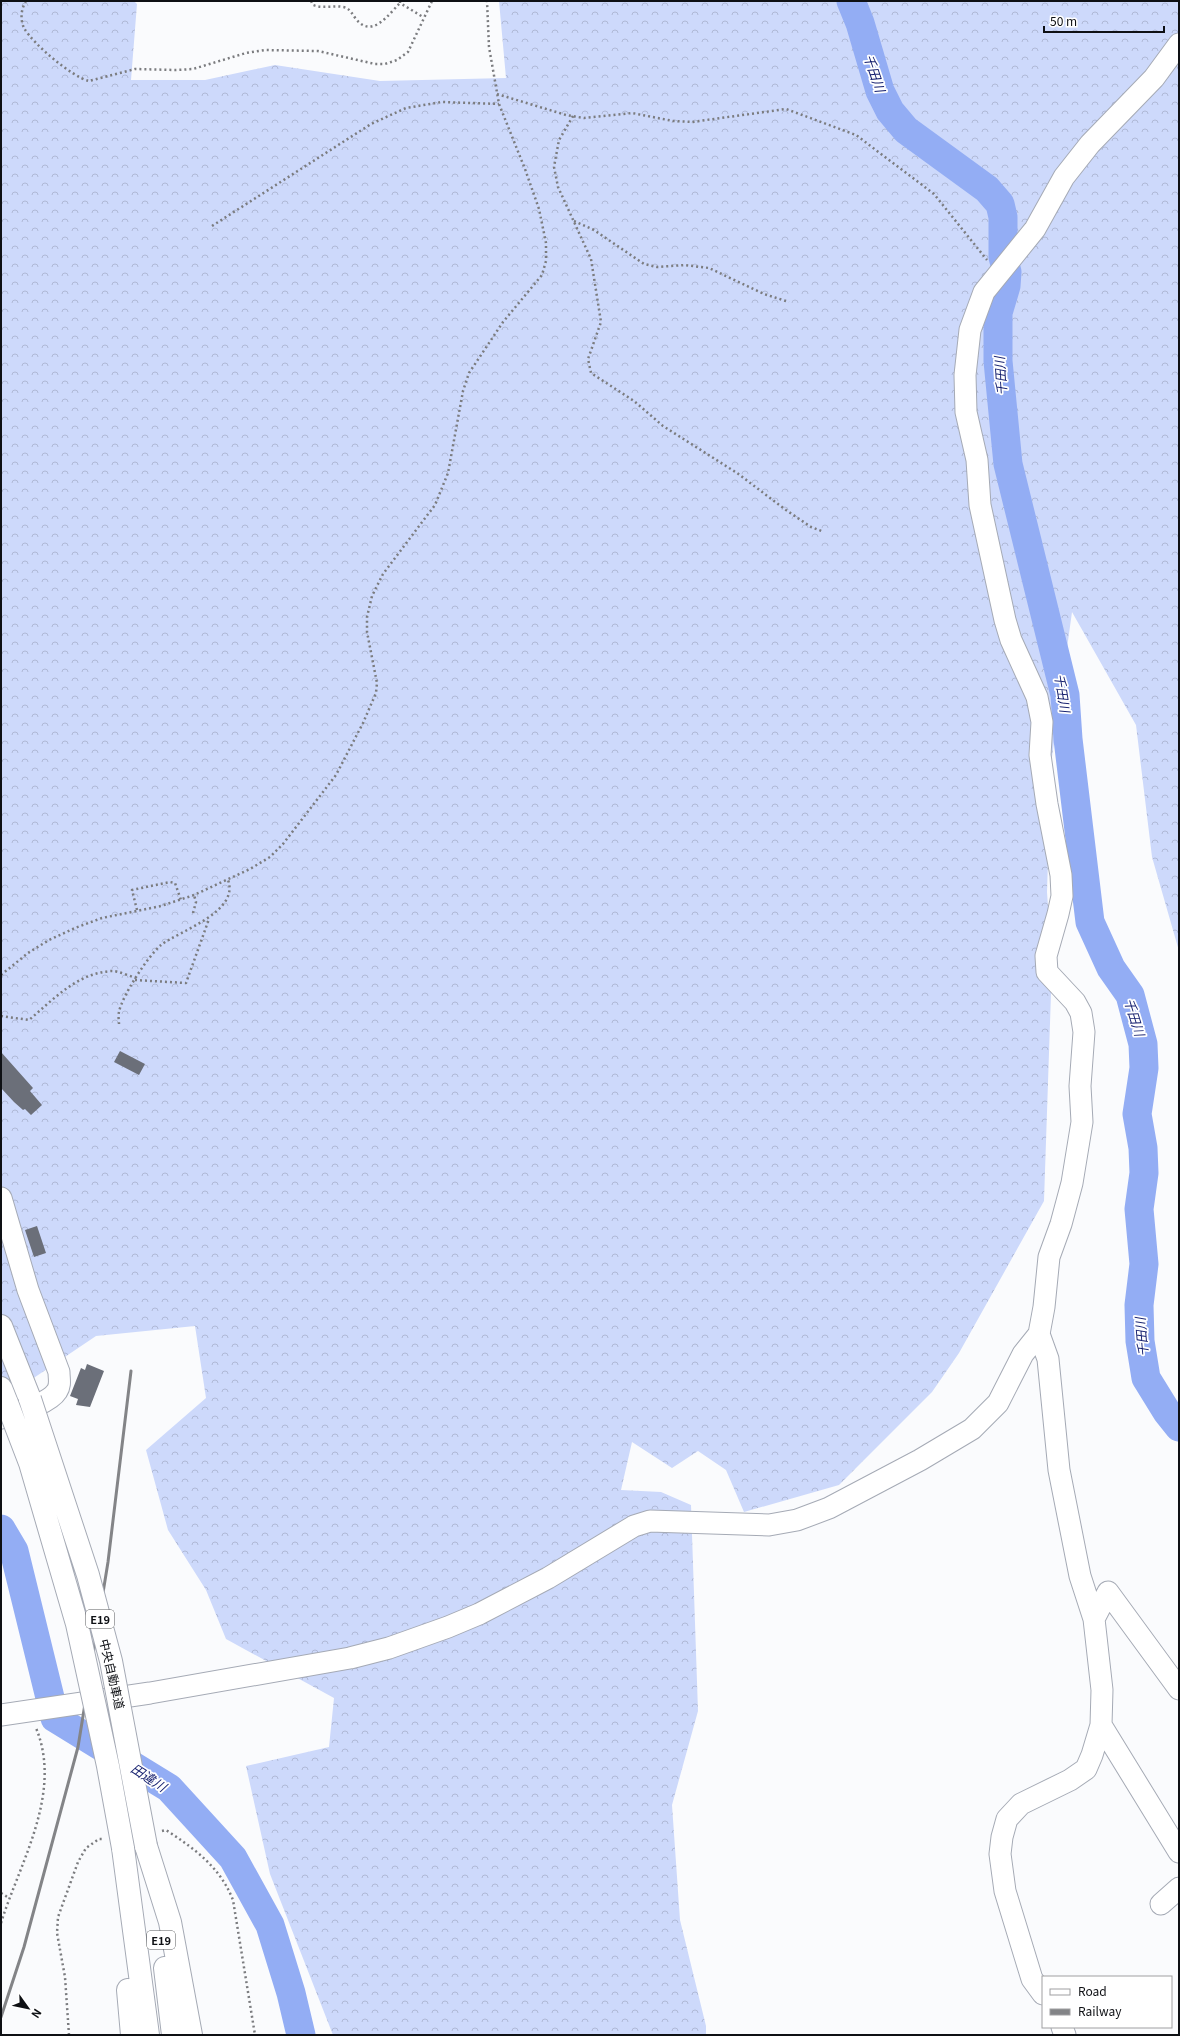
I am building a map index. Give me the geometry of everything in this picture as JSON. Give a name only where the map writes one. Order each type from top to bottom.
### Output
[{"type":"highway","name":"中央自動車道","points":[[1,1326],[30,1399],[88,1575],[111,1661],[146,1846],[164,1963],[173,2035]]},
{"type":"highway","name":"中央自動車道","points":[[3,1403],[30,1463],[75,1617],[108,1766],[116,1850],[148,2035]]},
{"type":"highway","points":[[146,1846],[170,1922],[191,2035]]},
{"type":"highway","points":[[116,1850],[132,2035]]},
{"type":"street","points":[[1,1715],[150,1693],[350,1658],[389,1648],[448,1627],[479,1614],[548,1578],[634,1526],[650,1521],[769,1525],[797,1520],[815,1514],[920,1460],[972,1430],[998,1403],[1023,1354],[1039,1334],[1044,1307],[1049,1257],[1062,1224],[1072,1183],[1082,1122],[1080,1086],[1084,1032],[1081,1013],[1075,1002],[1048,972],[1046,956],[1062,896],[1061,875],[1047,804],[1040,755],[1042,722],[1037,697],[1011,640],[1005,620],[988,550],[980,505],[977,460],[966,412],[965,375],[970,330],[984,292],[997,273],[1018,251],[1035,229],[1064,177],[1072,166],[1090,144],[1154,78],[1179,44]]},
{"type":"street","points":[[1,1198],[28,1290],[59,1372],[60,1383],[51,1398],[3,1403]]},
{"type":"street","points":[[1039,1334],[1048,1359],[1061,1477],[1080,1576],[1094,1619],[1102,1690],[1101,1725],[1086,1769],[1070,1780],[1021,1804],[1007,1819],[1002,1837],[1000,1854],[1005,1891],[1032,1979],[1042,1993]]},
{"type":"street","points":[[1094,1619],[1108,1592],[1179,1689]]},
{"type":"street","points":[[1101,1725],[1179,1852]]},
{"type":"street","points":[[1161,1904],[1179,1888]]},
{"type":"path","points":[[26,1],[21,15],[24,27],[33,39],[58,62],[82,80],[89,81],[95,81],[135,69],[193,69],[246,53],[265,50],[318,51],[375,64],[385,64],[397,60],[408,52],[423,17],[432,1]]},
{"type":"path","points":[[311,1],[313,5],[319,7],[344,7],[352,12],[356,19],[364,26],[372,27],[380,24],[400,2],[423,17]]},
{"type":"path","points":[[1,975],[28,953],[49,940],[75,928],[102,918],[181,900],[228,880],[270,857],[283,844],[336,774],[355,741],[376,693],[377,683],[367,632],[367,617],[372,596],[383,574],[436,505],[442,493],[448,473],[463,391],[469,373],[503,322],[542,274],[546,261],[546,243],[538,209],[525,169],[499,104],[489,47],[487,1]]},
{"type":"path","points":[[497,94],[584,118],[632,113],[673,121],[692,122],[786,109],[856,135],[934,194],[997,273]]},
{"type":"path","points":[[212,226],[371,124],[396,111],[442,102],[499,104]]},
{"type":"path","points":[[573,116],[559,140],[554,167],[558,186],[591,259],[601,322],[588,359],[590,373],[634,401],[663,426],[736,473],[811,527],[824,532]]},
{"type":"path","points":[[574,221],[594,230],[623,252],[644,264],[657,267],[685,265],[709,268],[764,294],[789,302]]},
{"type":"path","points":[[119,1024],[118,1012],[135,979],[161,946],[209,919],[221,906],[229,894],[230,885],[228,880]]},
{"type":"path","points":[[137,910],[132,890],[170,882],[175,883],[181,900]]},
{"type":"path","points":[[193,913],[196,902],[194,895]]},
{"type":"path","points":[[1,1016],[29,1020],[73,983],[90,976],[113,971],[135,979],[186,983],[209,919]]},
{"type":"path","points":[[1,1923],[31,1841],[46,1776],[43,1744],[32,1710]]},
{"type":"path","points":[[1,1894],[9,1898]]},
{"type":"green space","points":[[1,1],[134,1],[137,4],[131,80],[205,80],[275,65],[380,81],[506,78],[499,1],[1179,1],[1179,951],[1152,857],[1136,725],[1072,612],[1051,764],[1047,892],[1052,964],[1044,1201],[959,1353],[932,1392],[839,1485],[744,1512],[726,1470],[698,1451],[672,1468],[632,1442],[621,1490],[661,1492],[691,1505],[698,1711],[672,1805],[680,1920],[706,2026],[706,2035],[333,2035],[270,1874],[246,1766],[329,1747],[334,1698],[226,1639],[206,1590],[168,1530],[146,1450],[206,1398],[195,1326],[96,1336],[1,1400]]},
{"type":"building","points":[[120,1051],[145,1064],[139,1075],[114,1062]]},
{"type":"building","points":[[1,1052],[33,1088],[30,1091],[42,1105],[31,1115],[14,1102],[1,1088]]},
{"type":"building","points":[[37,1226],[46,1253],[34,1257],[25,1230]]},
{"type":"building","points":[[87,1364],[104,1371],[90,1407],[76,1405],[78,1399],[70,1396],[81,1368],[85,1370]]},
{"type":"waterway","name":"千田川","points":[[851,1],[860,23],[880,91],[890,111],[906,130],[987,189],[1000,204],[1003,217],[1003,257],[1007,272],[1006,286],[998,313],[998,361],[1008,464],[1065,695],[1068,739],[1090,922],[1111,968],[1130,995],[1143,1044],[1144,1068],[1137,1114],[1143,1148],[1144,1173],[1139,1209],[1144,1264],[1139,1305],[1140,1341],[1146,1378],[1167,1412],[1179,1427]]},
{"type":"waterway","name":"田違川","points":[[1,1529],[14,1551],[55,1718],[169,1788],[233,1858],[270,1925],[291,1993],[301,2035]]},
{"type":"railway","points":[[1,2017],[24,1947],[78,1747],[108,1562],[131,1371]]}]
